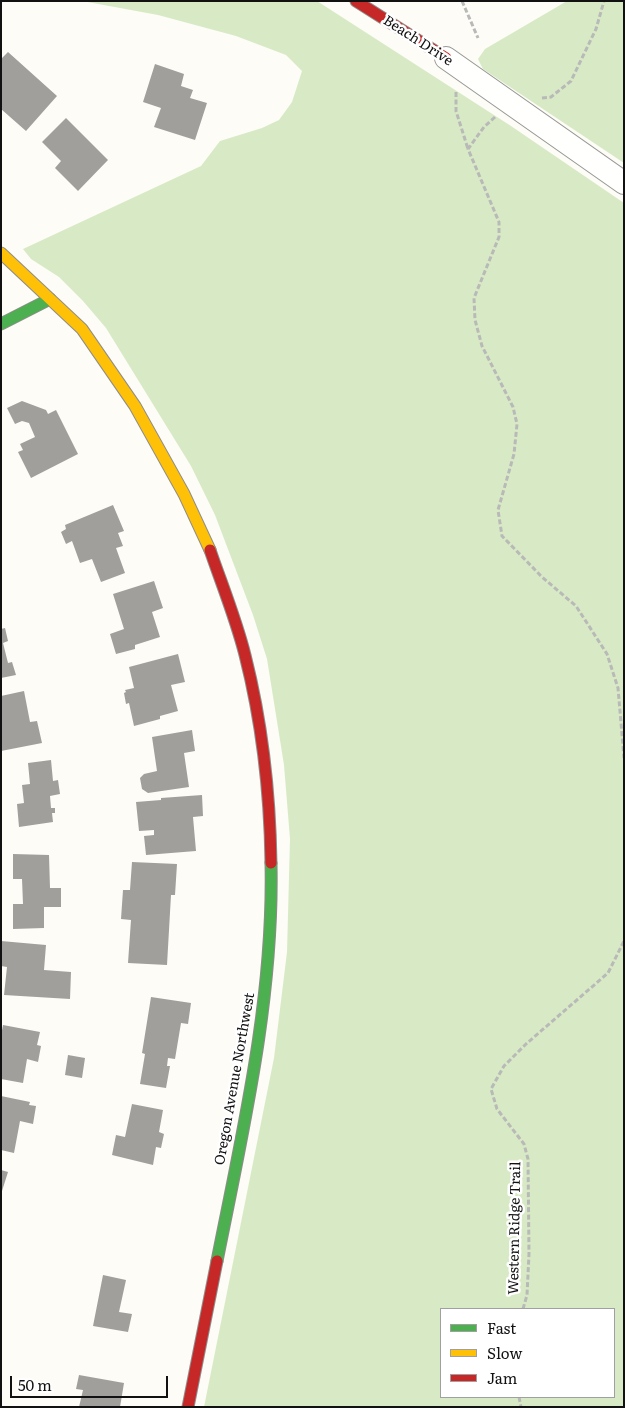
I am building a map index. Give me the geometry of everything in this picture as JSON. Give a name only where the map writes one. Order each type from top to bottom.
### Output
[{"type":"street","name":"Beach Drive","points":[[356,1],[450,61],[624,183]]},
{"type":"street","name":"Oregon Avenue Northwest","points":[[1,252],[82,329],[135,406],[198,522],[210,550],[245,656],[256,708],[264,760],[271,840],[272,897],[270,941],[263,1015],[253,1080],[188,1407]]},
{"type":"street","points":[[1,324],[50,298]]},
{"type":"path","points":[[462,1],[478,38]]},
{"type":"path","points":[[542,98],[552,97],[571,81],[596,29],[604,1]]},
{"type":"path","points":[[450,61],[456,111],[468,149],[499,222],[498,237],[474,298],[475,320],[482,346],[513,407],[518,424],[514,454],[498,510],[502,536],[542,577],[576,606],[607,654],[618,688],[624,758]]},
{"type":"path","points":[[468,149],[484,127],[502,112]]},
{"type":"path","name":"Western Ridge Trail","points":[[523,1308],[527,1295],[528,1270],[528,1160],[524,1144],[496,1109],[491,1089],[504,1066],[526,1044],[608,973],[624,941]]},
{"type":"green space","points":[[82,1],[317,1],[511,126],[624,203],[624,1407],[204,1407],[274,1058],[287,952],[290,839],[284,765],[267,659],[253,615],[215,515],[191,466],[106,328],[59,277],[31,259],[23,249],[201,166],[220,141],[262,128],[279,120],[292,102],[302,71],[286,55],[236,36],[158,15]]},
{"type":"green space","points":[[567,1],[624,1],[624,163],[483,69],[478,59],[485,49]]},
{"type":"building","points":[[8,52],[57,96],[26,131],[1,109],[1,59]]},
{"type":"building","points":[[155,64],[184,74],[181,86],[193,90],[190,98],[207,103],[195,140],[154,127],[161,108],[143,102]]},
{"type":"building","points":[[66,118],[108,160],[78,191],[55,168],[61,161],[42,142]]},
{"type":"building","points":[[22,401],[46,410],[48,414],[56,410],[78,454],[31,478],[18,452],[23,450],[20,444],[35,437],[29,423],[22,421],[15,424],[7,408]]},
{"type":"building","points":[[113,505],[124,531],[118,533],[123,546],[116,548],[125,573],[101,582],[92,559],[80,563],[72,541],[66,544],[61,532],[66,529],[65,525]]},
{"type":"building","points":[[154,581],[163,608],[152,612],[160,637],[135,645],[135,649],[116,654],[110,634],[124,629],[113,594]]},
{"type":"building","points":[[5,628],[8,641],[3,643],[8,663],[12,662],[16,675],[1,678],[1,629]]},
{"type":"building","points":[[178,654],[185,682],[171,685],[178,711],[160,716],[160,719],[134,726],[129,703],[126,704],[124,693],[126,692],[125,690],[134,688],[129,667]]},
{"type":"building","points":[[24,691],[30,722],[37,721],[42,743],[1,751],[1,696]]},
{"type":"building","points":[[192,730],[195,751],[184,753],[189,787],[148,793],[142,789],[140,778],[144,774],[157,771],[152,737]]},
{"type":"building","points":[[51,760],[53,781],[58,780],[60,794],[50,796],[51,808],[55,808],[55,813],[52,813],[53,822],[19,827],[17,804],[24,803],[22,785],[30,784],[28,763]]},
{"type":"building","points":[[202,795],[203,816],[193,817],[196,851],[146,855],[144,836],[154,835],[154,830],[139,831],[136,802]]},
{"type":"building","points":[[13,854],[49,855],[50,888],[61,888],[61,907],[44,907],[44,928],[13,929],[13,904],[23,904],[22,879],[13,879]]},
{"type":"building","points":[[132,862],[177,864],[175,895],[171,895],[167,965],[128,963],[131,920],[121,919],[123,890],[130,890]]},
{"type":"building","points":[[1,941],[46,945],[44,970],[71,972],[70,999],[4,995],[7,967],[1,966]]},
{"type":"building","points":[[151,997],[191,1003],[188,1024],[181,1023],[175,1059],[168,1058],[167,1066],[170,1066],[166,1088],[140,1084],[145,1054],[142,1053]]},
{"type":"building","points":[[3,1025],[40,1032],[37,1045],[41,1046],[38,1062],[27,1059],[23,1083],[1,1079],[1,1036]]},
{"type":"building","points":[[68,1055],[85,1058],[82,1078],[65,1075]]},
{"type":"building","points":[[1,1096],[30,1102],[29,1105],[36,1106],[33,1124],[20,1121],[14,1153],[1,1150]]},
{"type":"building","points":[[132,1104],[163,1110],[159,1132],[164,1134],[161,1148],[156,1147],[153,1165],[112,1155],[116,1135],[125,1137]]},
{"type":"building","points":[[1,1170],[8,1172],[2,1191],[1,1191]]},
{"type":"building","points":[[103,1275],[126,1280],[119,1312],[132,1314],[128,1332],[93,1326]]},
{"type":"building","points":[[79,1375],[124,1383],[120,1407],[79,1407],[83,1390],[76,1389]]},
{"type":"traffic: fast","points":[[1,324],[50,299]]},
{"type":"traffic: fast","points":[[217,1261],[255,1064],[262,1014],[271,913],[271,863]]},
{"type":"traffic: slow","points":[[1,253],[82,329],[135,406],[184,494],[210,550]]},
{"type":"traffic: jam","points":[[356,1],[446,58]]},
{"type":"traffic: jam","points":[[210,550],[233,615],[251,680],[267,785],[271,863]]},
{"type":"traffic: jam","points":[[188,1407],[217,1261]]}]
